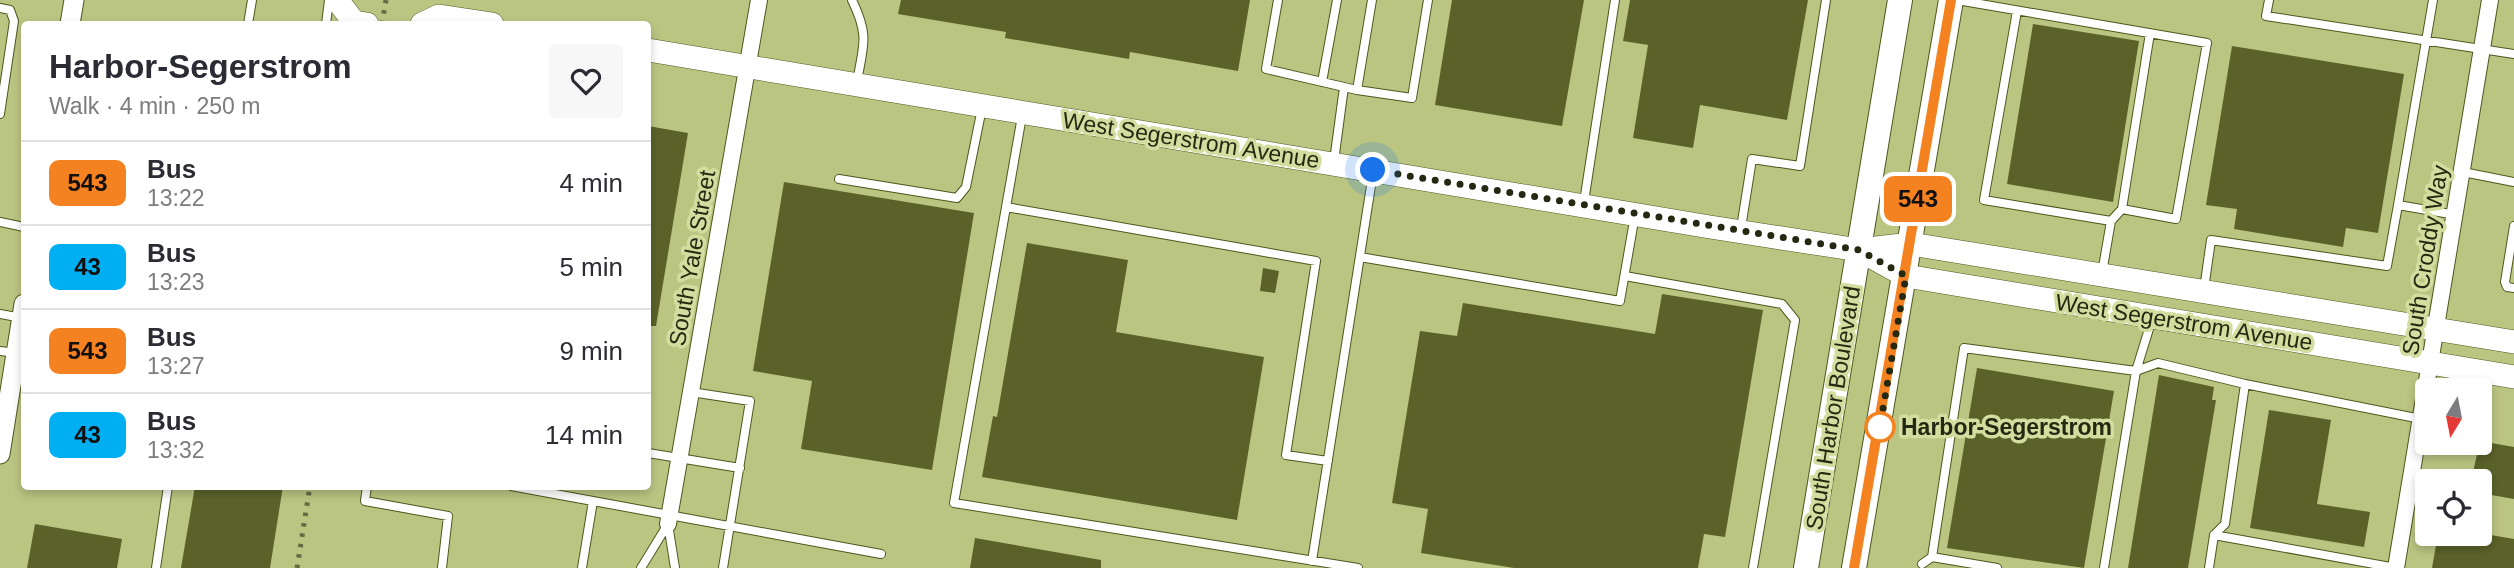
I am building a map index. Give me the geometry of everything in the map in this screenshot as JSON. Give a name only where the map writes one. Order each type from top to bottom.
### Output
[{"type":"main road","points":[[337,0],[353,21]]},
{"type":"main road","name":"South Harbor Boulevard","points":[[1806,568],[1900,0]]},
{"type":"main road","name":"South Harbor Boulevard","points":[[1854,568],[1906,276],[1951,0]]},
{"type":"main road","points":[[431,16],[469,21]]},
{"type":"main road","name":"West Segerstrom Avenue","points":[[651,51],[1859,250],[1911,244],[2514,342]]},
{"type":"main road","name":"West Segerstrom Avenue","points":[[1859,250],[1906,276],[2514,377]]},
{"type":"street","points":[[70,21],[74,0]]},
{"type":"street","name":"South Yale Street","points":[[669,520],[759,0]]},
{"type":"street","name":"South Croddy Way","points":[[2429,378],[2490,0]]},
{"type":"street","points":[[0,454],[8,352],[21,320]]},
{"type":"street","name":"South Croddy Way","points":[[2396,568],[2416,455]]},
{"type":"lane","points":[[248,21],[252,0]]},
{"type":"lane","points":[[326,21],[329,0]]},
{"type":"lane","points":[[852,0],[864,26],[865,37],[856,84]]},
{"type":"lane","points":[[1278,0],[1266,69],[1357,90],[1412,98],[1428,0]]},
{"type":"lane","points":[[1322,82],[1336,0]]},
{"type":"lane","points":[[1357,90],[1373,0]]},
{"type":"lane","points":[[1583,205],[1615,0]]},
{"type":"lane","points":[[1740,231],[1752,159],[1800,166],[1826,0]]},
{"type":"lane","points":[[1957,0],[2207,43],[2176,219],[2122,209]]},
{"type":"lane","points":[[2269,0],[2266,16],[2426,43],[2514,54]]},
{"type":"lane","points":[[2204,292],[2211,240],[2387,266],[2432,0]]},
{"type":"lane","points":[[0,8],[10,10],[14,21],[0,114]]},
{"type":"lane","points":[[2017,10],[1984,200],[2110,221]]},
{"type":"lane","points":[[2102,274],[2110,221],[2122,209],[2150,33]]},
{"type":"lane","points":[[1334,164],[1344,87]]},
{"type":"lane","points":[[839,179],[957,198],[966,187],[983,105]]},
{"type":"lane","points":[[1022,112],[954,503],[1358,568]]},
{"type":"lane","points":[[1312,561],[1373,170]]},
{"type":"lane","points":[[2463,172],[2514,182]]},
{"type":"lane","points":[[2398,205],[2456,215]]},
{"type":"lane","points":[[1006,207],[1316,261],[1286,455],[1328,461]]},
{"type":"lane","points":[[1360,257],[1620,300],[1635,214]]},
{"type":"lane","points":[[0,222],[21,226]]},
{"type":"lane","points":[[2514,226],[2505,282],[2507,287],[2514,288]]},
{"type":"lane","points":[[1625,276],[1782,304],[1795,320],[1753,568]]},
{"type":"lane","points":[[0,314],[21,313]]},
{"type":"lane","points":[[2104,568],[2136,371],[2153,317]]},
{"type":"lane","points":[[1932,557],[1964,348],[2136,371],[2158,363],[2245,384],[2415,419]]},
{"type":"lane","points":[[2209,568],[2214,535],[2225,524],[2245,384]]},
{"type":"lane","points":[[691,392],[750,401],[723,568]]},
{"type":"lane","points":[[651,453],[740,468]]},
{"type":"lane","points":[[156,568],[166,490]]},
{"type":"lane","points":[[366,490],[365,501],[449,516],[442,568]]},
{"type":"lane","points":[[533,490],[593,501],[669,520],[730,527],[881,554]]},
{"type":"lane","points":[[582,568],[593,501]]},
{"type":"lane","points":[[641,568],[669,520]]},
{"type":"lane","points":[[669,520],[675,568]]},
{"type":"lane","points":[[2214,535],[2396,568]]},
{"type":"lane","points":[[1922,564],[1932,557],[1997,568]]},
{"type":"shaded area","points":[[0,0],[2514,0],[2514,568],[0,568]]},
{"type":"building","points":[[901,0],[1250,0],[1238,71],[1130,52],[1129,59],[1005,38],[1006,32],[898,14]]},
{"type":"building","points":[[1452,0],[1584,0],[1562,126],[1435,105]]},
{"type":"building","points":[[1630,0],[1808,0],[1787,120],[1700,105],[1693,148],[1633,138],[1648,45],[1623,41]]},
{"type":"building","points":[[2033,24],[2139,41],[2113,202],[2007,184]]},
{"type":"building","points":[[2232,46],[2404,74],[2378,233],[2346,228],[2343,247],[2234,229],[2237,209],[2206,205]]},
{"type":"building","points":[[651,127],[688,133],[656,326],[651,326]]},
{"type":"building","points":[[784,182],[974,213],[932,470],[801,449],[812,381],[753,371]]},
{"type":"building","points":[[1027,243],[1128,260],[1116,332],[1264,357],[1237,520],[982,477],[993,416],[997,417]]},
{"type":"building","points":[[1263,268],[1279,271],[1275,293],[1260,291]]},
{"type":"building","points":[[1662,294],[1763,310],[1725,537],[1704,534],[1698,568],[1514,568],[1421,553],[1428,509],[1392,503],[1420,331],[1457,336],[1463,303],[1655,334]]},
{"type":"building","points":[[1977,368],[2114,391],[2084,568],[1947,548]]},
{"type":"building","points":[[2159,375],[2214,387],[2212,400],[2216,400],[2188,568],[2128,568]]},
{"type":"building","points":[[2269,410],[2331,420],[2317,504],[2370,512],[2364,547],[2250,528]]},
{"type":"building","points":[[2492,443],[2514,447],[2514,499],[2492,495],[2492,469],[2474,469],[2477,455],[2492,455]]},
{"type":"building","points":[[194,490],[282,490],[270,568],[181,568]]},
{"type":"building","points":[[35,524],[122,539],[117,568],[27,568]]},
{"type":"building","points":[[2492,535],[2514,539],[2514,568],[2432,568],[2436,546],[2492,546]]},
{"type":"building","points":[[975,538],[1101,560],[1101,568],[970,568]]},
{"type":"railway","points":[[382,21],[386,0]]},
{"type":"railway","points":[[297,568],[309,490]]},
{"type":"bus line","name":"543","points":[[1854,568],[1906,276],[1951,0]]},
{"type":"place","name":"Harbor-Segerstrom","points":[[1880,427]]},
{"type":"route","points":[[1373,170],[1859,250],[1906,276],[1879,432],[1880,427]]}]
